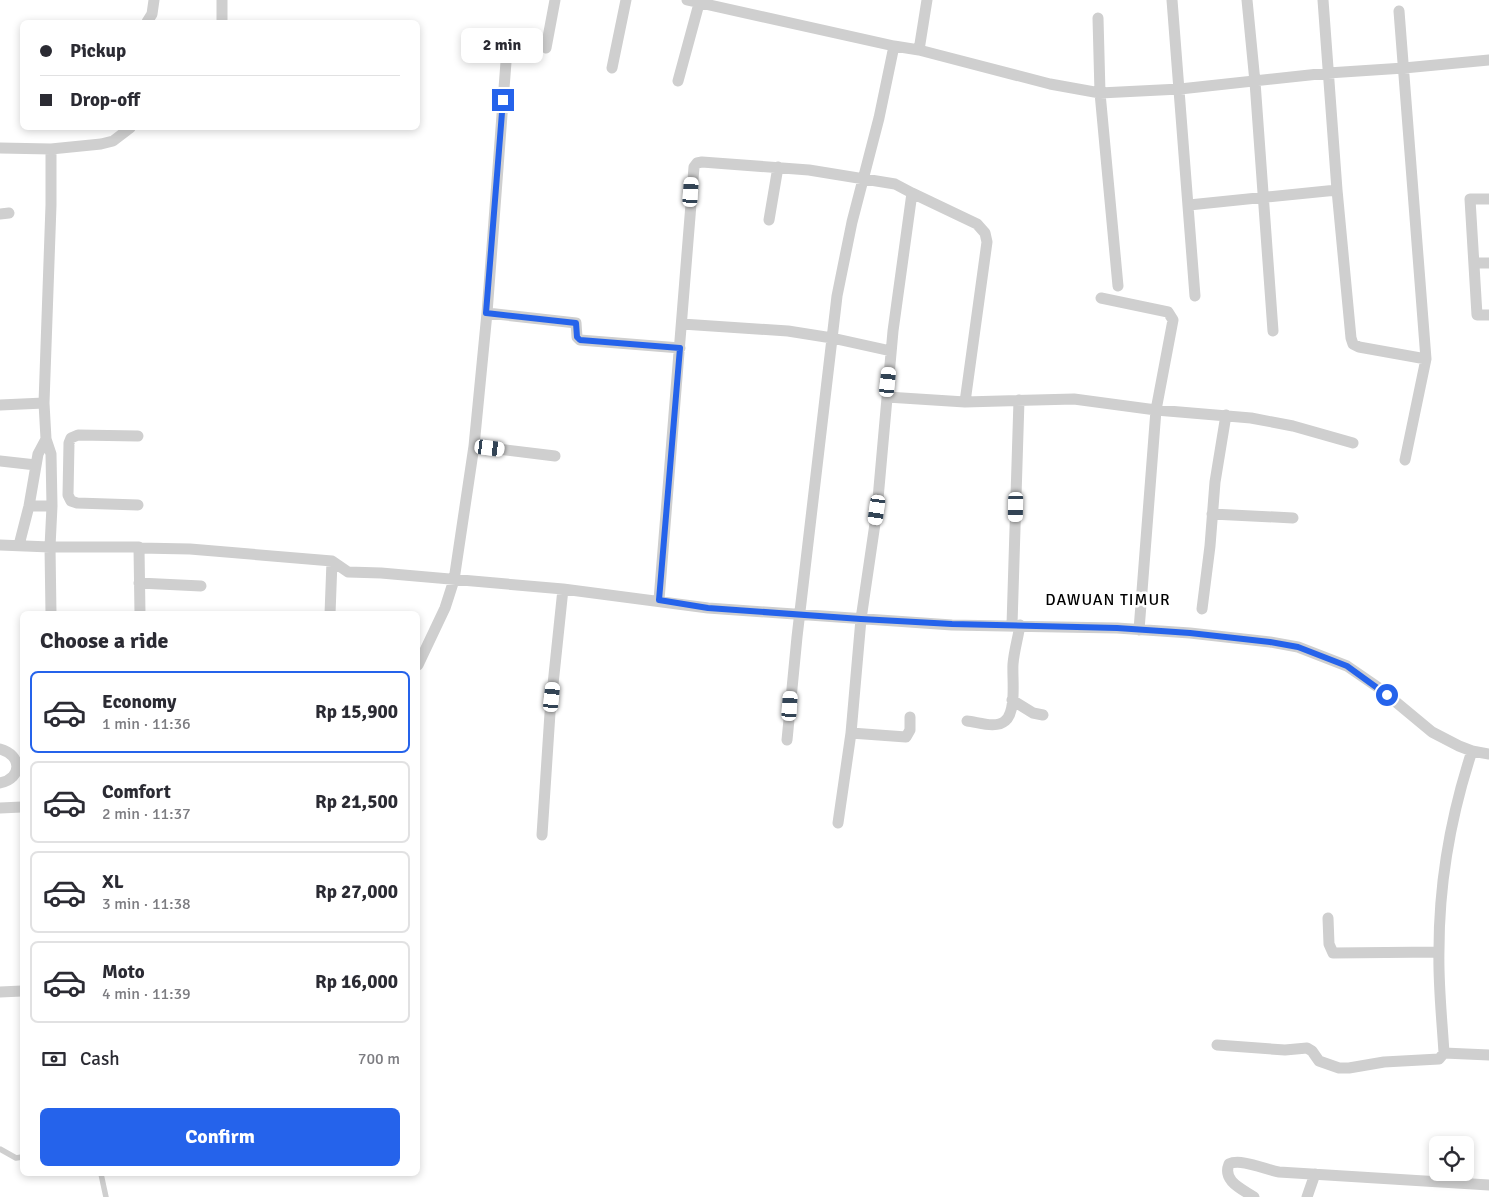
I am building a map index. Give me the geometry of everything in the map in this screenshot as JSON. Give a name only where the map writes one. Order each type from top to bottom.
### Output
[{"type":"street","points":[[152,20],[154,0]]},
{"type":"street","points":[[222,0],[222,20]]},
{"type":"street","points":[[546,48],[555,0]]},
{"type":"street","points":[[612,68],[626,0]]},
{"type":"street","points":[[687,0],[919,50],[1050,84],[1100,93],[1180,90],[1328,73],[1489,60]]},
{"type":"street","points":[[919,50],[927,0]]},
{"type":"street","points":[[1172,0],[1196,296]]},
{"type":"street","points":[[1247,0],[1255,82],[1273,331]]},
{"type":"street","points":[[1323,0],[1337,190],[1353,344],[1368,349],[1426,359]]},
{"type":"street","points":[[678,81],[700,2]]},
{"type":"street","points":[[1399,11],[1426,359],[1405,460]]},
{"type":"street","points":[[1098,18],[1100,93],[1118,286]]},
{"type":"street","points":[[787,740],[799,615],[839,287],[862,178],[879,118],[894,46]]},
{"type":"street","points":[[420,661],[444,608],[454,580],[474,446],[506,62]]},
{"type":"street","points":[[0,148],[51,149],[113,141],[127,130]]},
{"type":"street","points":[[51,149],[44,403],[46,439],[51,454],[51,611]]},
{"type":"street","points":[[659,600],[694,167],[698,163],[808,170],[895,184],[977,224],[985,233],[987,242],[965,402]]},
{"type":"street","points":[[769,220],[778,167]]},
{"type":"street","points":[[1189,205],[1337,190]]},
{"type":"street","points":[[838,823],[851,733],[861,619],[883,460],[891,350],[912,193]]},
{"type":"street","points":[[1489,199],[1470,199],[1477,315],[1489,315]]},
{"type":"street","points":[[1474,263],[1489,263]]},
{"type":"street","points":[[1100,298],[1168,312],[1173,318],[1174,324],[1156,410],[1138,630]]},
{"type":"street","points":[[486,313],[576,323],[577,337],[580,340],[680,348]]},
{"type":"street","points":[[682,324],[788,330],[891,350]]},
{"type":"street","points":[[887,397],[965,402],[1074,399],[1156,410],[1251,418],[1293,426],[1353,443]]},
{"type":"street","points":[[967,721],[994,725],[1004,722],[1009,715],[1012,700],[1016,625],[1019,400]]},
{"type":"street","points":[[0,405],[44,403]]},
{"type":"street","points":[[1202,609],[1210,546],[1215,482],[1226,415]]},
{"type":"street","points":[[138,436],[78,435],[71,438],[69,443],[68,495],[71,501],[77,503],[138,505]]},
{"type":"street","points":[[19,545],[29,506],[38,454],[46,439]]},
{"type":"street","points":[[474,446],[555,456]]},
{"type":"street","points":[[51,454],[70,454]]},
{"type":"street","points":[[0,462],[36,465]]},
{"type":"street","points":[[29,506],[52,506]]},
{"type":"street","points":[[1212,514],[1293,518]]},
{"type":"street","points":[[0,545],[190,549],[332,561],[348,572],[381,573],[563,590],[659,600],[708,608],[952,624],[1190,633],[1270,642],[1298,647],[1333,660],[1359,673],[1432,732],[1472,751],[1489,754]]},
{"type":"street","points":[[139,548],[140,611]]},
{"type":"street","points":[[330,611],[332,561]]},
{"type":"street","points":[[139,583],[201,586]]},
{"type":"street","points":[[542,835],[550,713],[563,590]]},
{"type":"street","points":[[1012,700],[1033,713],[1044,715]]},
{"type":"street","points":[[851,733],[906,737],[910,730],[910,717]]},
{"type":"street","points":[[0,749],[13,755],[20,762],[12,778],[0,783]]},
{"type":"street","points":[[1444,1053],[1438,952],[1445,860],[1457,800],[1472,751]]},
{"type":"street","points":[[0,808],[20,807]]},
{"type":"street","points":[[1328,918],[1329,944],[1333,953],[1438,952]]},
{"type":"street","points":[[0,992],[20,991]]},
{"type":"street","points":[[1217,1045],[1285,1050],[1301,1047],[1307,1048],[1320,1061],[1339,1068],[1384,1062],[1438,1059],[1444,1053],[1489,1055]]},
{"type":"street","points":[[1254,1197],[1230,1180],[1227,1175],[1229,1164],[1236,1161],[1266,1170],[1489,1185]]},
{"type":"street","points":[[1306,1197],[1315,1174]]},
{"type":"lane","points":[[0,1149],[16,1158],[20,1157]]},
{"type":"lane","points":[[101,1176],[106,1197]]},
{"type":"district","name":"DAWUAN TIMUR","points":[[1108,599]]},
{"type":"route","points":[[503,100],[486,313],[576,323],[577,337],[580,340],[680,348],[659,600],[708,608],[861,619],[952,624],[1117,628],[1190,633],[1270,642],[1298,647],[1347,666],[1387,695]]}]
